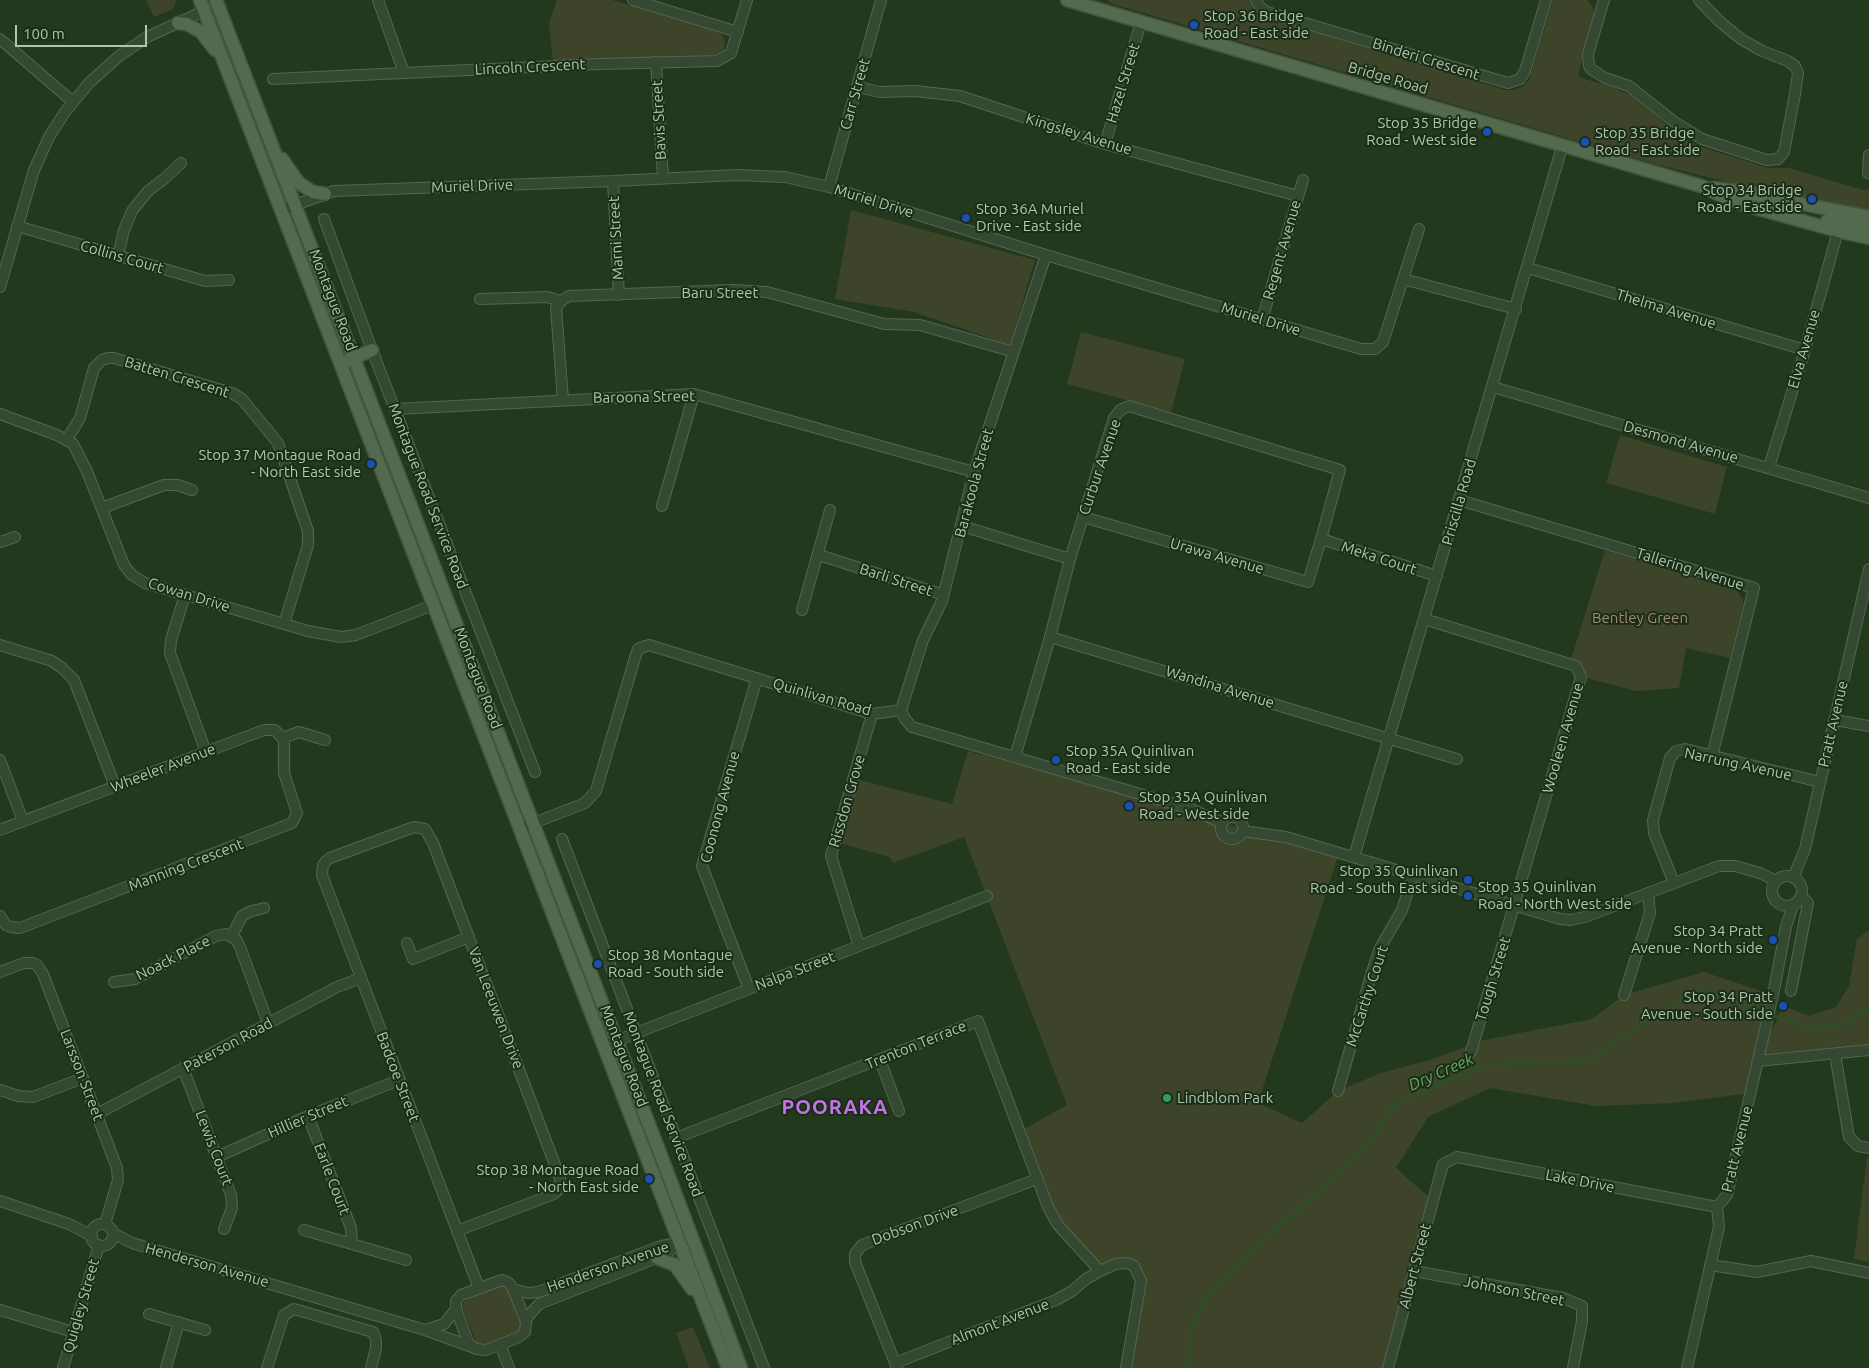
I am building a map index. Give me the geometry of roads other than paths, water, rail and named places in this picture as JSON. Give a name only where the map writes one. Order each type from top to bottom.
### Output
[{"type":"main road","name":"Bridge Road","points":[[1067,0],[1093,4],[1142,22],[1562,147],[1701,186],[1737,190],[1869,217]]},
{"type":"main road","points":[[202,6],[217,2]]},
{"type":"main road","name":"Montague Road","points":[[217,2],[741,1368]]},
{"type":"main road","name":"Montague Road","points":[[202,6],[728,1368]]},
{"type":"main road","points":[[178,23],[187,24],[201,32],[224,62]]},
{"type":"main road","points":[[273,147],[299,183],[313,192],[325,194]]},
{"type":"main road","name":"Bridge Road","points":[[1701,186],[1735,202],[1869,238]]},
{"type":"main road","points":[[1785,216],[1869,229]]},
{"type":"main road","points":[[340,364],[372,350]]},
{"type":"main road","points":[[433,605],[446,600]]},
{"type":"main road","points":[[679,1243],[692,1238]]},
{"type":"main road","points":[[658,1258],[675,1265],[702,1303]]},
{"type":"street","points":[[378,0],[404,73]]},
{"type":"street","points":[[633,0],[738,32]]},
{"type":"street","name":"Lincoln Crescent","points":[[273,79],[717,60],[730,53],[747,0]]},
{"type":"street","name":"Carr Street","points":[[829,187],[881,0]]},
{"type":"street","name":"Binderi Crescent","points":[[1256,0],[1259,6],[1268,12],[1508,83],[1520,80],[1525,71],[1546,0]]},
{"type":"street","points":[[1604,0],[1588,54],[1588,66],[1599,76],[1634,89],[1673,121],[1702,139],[1768,160],[1778,159],[1784,152],[1795,94],[1798,73],[1795,66],[1741,40],[1699,0]]},
{"type":"street","points":[[0,287],[39,156],[56,125],[72,102],[119,56],[147,37],[178,23],[202,6]]},
{"type":"street","name":"Hazel Street","points":[[1105,144],[1142,22]]},
{"type":"street","points":[[0,39],[72,102]]},
{"type":"street","name":"Bavis Street","points":[[656,62],[662,178]]},
{"type":"street","name":"Kingsley Avenue","points":[[858,86],[880,92],[915,91],[960,96],[1105,144],[1298,196]]},
{"type":"street","name":"Priscilla Road","points":[[1354,857],[1562,147]]},
{"type":"street","points":[[1868,173],[1869,156]]},
{"type":"street","points":[[118,256],[124,230],[132,210],[148,191],[181,163]]},
{"type":"street","name":"Muriel Drive","points":[[280,210],[334,190],[737,175],[785,177],[829,187],[1046,256],[1361,349],[1375,349],[1383,342],[1419,229]]},
{"type":"street","name":"Regent Avenue","points":[[1262,320],[1303,180]]},
{"type":"street","name":"Marni Street","points":[[613,181],[619,295]]},
{"type":"street","name":"Montague Road Service Road","points":[[324,219],[372,350],[535,772]]},
{"type":"street","name":"Collins Court","points":[[17,226],[206,281],[229,280]]},
{"type":"street","name":"Elva Avenue","points":[[1769,467],[1838,231]]},
{"type":"street","name":"Barakoola Street","points":[[900,710],[923,640],[944,595],[974,472],[1046,256]]},
{"type":"street","name":"Thelma Avenue","points":[[1528,268],[1804,350]]},
{"type":"street","points":[[1403,279],[1516,309]]},
{"type":"street","name":"Baru Street","points":[[480,299],[546,297],[561,301],[569,296],[734,290],[767,292],[884,324],[920,325],[1014,352]]},
{"type":"street","points":[[561,301],[556,308],[563,400]]},
{"type":"street","name":"Batten Crescent","points":[[67,439],[80,418],[94,368],[102,360],[108,358],[114,358],[232,393],[242,399],[278,443],[308,531],[308,545],[284,624]]},
{"type":"street","name":"Desmond Avenue","points":[[1493,387],[1869,498]]},
{"type":"street","points":[[662,506],[694,394]]},
{"type":"street","name":"Baroona Street","points":[[395,409],[694,394],[974,472]]},
{"type":"street","name":"Curbur Avenue","points":[[1015,757],[1050,637],[1070,559],[1114,418],[1120,410],[1129,406],[1340,470],[1322,539]]},
{"type":"street","points":[[0,414],[67,439]]},
{"type":"street","name":"Cowan Drive","points":[[67,439],[73,444],[82,458],[127,570],[145,583],[284,624],[333,636],[356,635],[433,605]]},
{"type":"street","points":[[102,508],[164,485],[178,485],[192,490]]},
{"type":"street","name":"Tallering Avenue","points":[[1459,500],[1754,588],[1712,756]]},
{"type":"street","points":[[802,610],[819,556],[830,510]]},
{"type":"street","name":"Urawa Avenue","points":[[1083,517],[1308,582],[1322,539]]},
{"type":"street","points":[[962,526],[1070,559]]},
{"type":"street","points":[[0,542],[15,537]]},
{"type":"street","name":"Meka Court","points":[[1322,539],[1437,576]]},
{"type":"street","name":"Barli Street","points":[[819,556],[944,595]]},
{"type":"street","name":"Pratt Avenue","points":[[1793,878],[1805,850],[1869,569]]},
{"type":"street","points":[[185,595],[171,640],[170,653],[206,752]]},
{"type":"street","name":"Wooleen Avenue","points":[[1424,619],[1576,666],[1580,677],[1514,905]]},
{"type":"street","name":"Wandina Avenue","points":[[1050,637],[1458,759]]},
{"type":"street","points":[[0,645],[52,661],[74,680],[115,786]]},
{"type":"street","name":"Quinlivan Road","points":[[519,829],[584,803],[596,792],[638,649],[649,645],[872,714],[900,710]]},
{"type":"street","name":"Coonong Avenue","points":[[749,989],[702,866],[757,678]]},
{"type":"street","points":[[900,710],[912,728],[1191,809],[1222,824]]},
{"type":"street","name":"Rissdon Grove","points":[[859,946],[831,856],[872,714]]},
{"type":"street","points":[[1835,720],[1869,726]]},
{"type":"street","name":"Wheeler Avenue","points":[[0,830],[267,729],[276,731],[282,738],[299,732],[325,740]]},
{"type":"street","name":"Manning Crescent","points":[[0,916],[11,927],[20,928],[292,823],[297,813],[284,773],[284,742],[282,738]]},
{"type":"street","name":"Narrung Avenue","points":[[1674,883],[1654,833],[1653,820],[1670,758],[1676,751],[1685,749],[1820,782]]},
{"type":"street","points":[[0,760],[23,821]]},
{"type":"street","points":[[1228,818],[1237,818],[1243,825],[1243,831],[1237,838],[1228,838],[1222,833],[1222,824],[1228,818]]},
{"type":"street","name":"Van Leeuwen Drive","points":[[323,865],[330,858],[414,827],[425,829],[433,843],[560,1178],[560,1188],[554,1194],[457,1231]]},
{"type":"street","points":[[1243,831],[1286,837],[1560,919],[1571,920],[1585,917],[1719,866],[1735,866],[1760,873],[1776,882]]},
{"type":"street","name":"Montague Road Service Road","points":[[562,839],[764,1368]]},
{"type":"street","name":"Badcoe Street","points":[[323,865],[322,875],[479,1288]]},
{"type":"street","name":"McCarthy Court","points":[[1338,1091],[1380,948],[1402,910],[1413,875]]},
{"type":"street","points":[[1791,991],[1808,903],[1801,896],[1800,885],[1793,878],[1785,876],[1776,882],[1772,892],[1774,899],[1788,905],[1801,896]]},
{"type":"street","points":[[1624,995],[1650,913],[1648,893]]},
{"type":"street","name":"Nalpa Street","points":[[603,1046],[987,896]]},
{"type":"street","name":"Tough Street","points":[[1470,1052],[1514,905]]},
{"type":"street","name":"Pratt Avenue","points":[[1690,1367],[1719,1227],[1717,1207],[1727,1195],[1773,995],[1786,927],[1788,905]]},
{"type":"street","name":"Noack Place","points":[[232,936],[242,916],[264,908]]},
{"type":"street","name":"Noack Place","points":[[114,982],[135,979],[220,934],[232,936],[240,947],[268,1023]]},
{"type":"street","points":[[408,943],[413,959],[469,937]]},
{"type":"street","name":"Larsson Street","points":[[0,972],[28,963],[37,964],[40,968],[97,1114],[118,1174],[116,1190],[102,1235]]},
{"type":"street","name":"Paterson Road","points":[[97,1114],[337,987],[361,978]]},
{"type":"street","name":"Trenton Terrace","points":[[676,1138],[978,1021],[1048,1207],[1058,1225],[1100,1271]]},
{"type":"street","points":[[1758,1061],[1869,1050]]},
{"type":"street","points":[[1835,1054],[1849,1137],[1858,1146],[1869,1148]]},
{"type":"street","points":[[880,1060],[899,1111]]},
{"type":"street","name":"Lewis Court","points":[[183,1068],[230,1190],[232,1202],[224,1229]]},
{"type":"street","points":[[0,1090],[18,1096],[32,1097],[83,1078]]},
{"type":"street","name":"Hillier Street","points":[[217,1157],[308,1116],[400,1080]]},
{"type":"street","name":"Earle Court","points":[[308,1116],[351,1228],[352,1244]]},
{"type":"street","name":"Lake Drive","points":[[1443,1164],[1457,1157],[1717,1207]]},
{"type":"street","name":"Albert Street","points":[[1388,1368],[1443,1164]]},
{"type":"street","name":"Dobson Drive","points":[[896,1366],[855,1262],[856,1254],[862,1245],[1037,1179]]},
{"type":"street","name":"Henderson Avenue","points":[[0,1201],[102,1235],[426,1330],[472,1346]]},
{"type":"street","name":"Earle Court","points":[[304,1230],[406,1260]]},
{"type":"street","name":"Quigley Street","points":[[63,1368],[102,1235]]},
{"type":"street","name":"Henderson Avenue","points":[[525,1320],[539,1304],[658,1258],[679,1243]]},
{"type":"street","name":"Henderson Avenue","points":[[514,1289],[528,1293],[538,1292],[661,1246],[679,1243]]},
{"type":"street","points":[[1710,1265],[1757,1272],[1811,1261],[1869,1272]]},
{"type":"street","name":"Almont Avenue","points":[[896,1366],[1056,1300],[1100,1271],[1116,1264],[1127,1263],[1134,1266],[1141,1281],[1126,1368]]},
{"type":"street","name":"Johnson Street","points":[[1414,1272],[1564,1298],[1582,1306],[1582,1321],[1573,1368]]},
{"type":"street","points":[[502,1280],[509,1283],[514,1289],[525,1320],[526,1328],[523,1334],[480,1351],[472,1346],[466,1336],[455,1304],[458,1297],[479,1288],[502,1280]]},
{"type":"street","points":[[267,1368],[284,1316],[286,1312],[294,1309],[369,1331],[375,1336],[376,1348],[371,1368]]},
{"type":"street","points":[[426,1330],[444,1324],[456,1309]]},
{"type":"street","points":[[0,1310],[73,1332]]},
{"type":"street","points":[[149,1314],[205,1330]]},
{"type":"street","points":[[166,1368],[179,1322]]},
{"type":"street","points":[[500,1344],[509,1368]]},
{"type":"waterway","name":"Dry Creek","points":[[1187,1368],[1192,1324],[1210,1291],[1372,1141],[1392,1106],[1484,1065],[1588,1061],[1652,1018],[1700,990],[1767,1013]]},
{"type":"waterway","name":"Dry Creek","points":[[1772,1015],[1812,1028],[1851,1023],[1869,1007]]},
{"type":"place","name":"Stop 36 Bridge Road - East side","points":[[1194,25]]},
{"type":"place","name":"Stop 35 Bridge Road - West side","points":[[1487,132]]},
{"type":"place","name":"Stop 35 Bridge Road - East side","points":[[1585,142]]},
{"type":"place","name":"Stop 34 Bridge Road - East side","points":[[1812,199]]},
{"type":"place","name":"Stop 36A Muriel Drive - East side","points":[[966,218]]},
{"type":"place","name":"Stop 37 Montague Road - North East side","points":[[371,464]]},
{"type":"place","name":"Stop 35A Quinlivan Road - East side","points":[[1056,760]]},
{"type":"place","name":"Stop 35A Quinlivan Road - West side","points":[[1129,806]]},
{"type":"place","name":"Stop 35 Quinlivan Road - South East side","points":[[1468,880]]},
{"type":"place","name":"Stop 35 Quinlivan Road - North West side","points":[[1468,896]]},
{"type":"place","name":"Stop 34 Pratt Avenue - North side","points":[[1773,940]]},
{"type":"place","name":"Stop 38 Montague Road - South side","points":[[598,964]]},
{"type":"place","name":"Stop 34 Pratt Avenue - South side","points":[[1783,1006]]},
{"type":"place","name":"Lindblom Park","points":[[1167,1098]]},
{"type":"place","name":"Stop 38 Montague Road - North East side","points":[[649,1179]]},
{"type":"district","name":"POORAKA","points":[[835,1107]]},
{"type":"park label","name":"Bentley Green","points":[[1640,618]]}]
